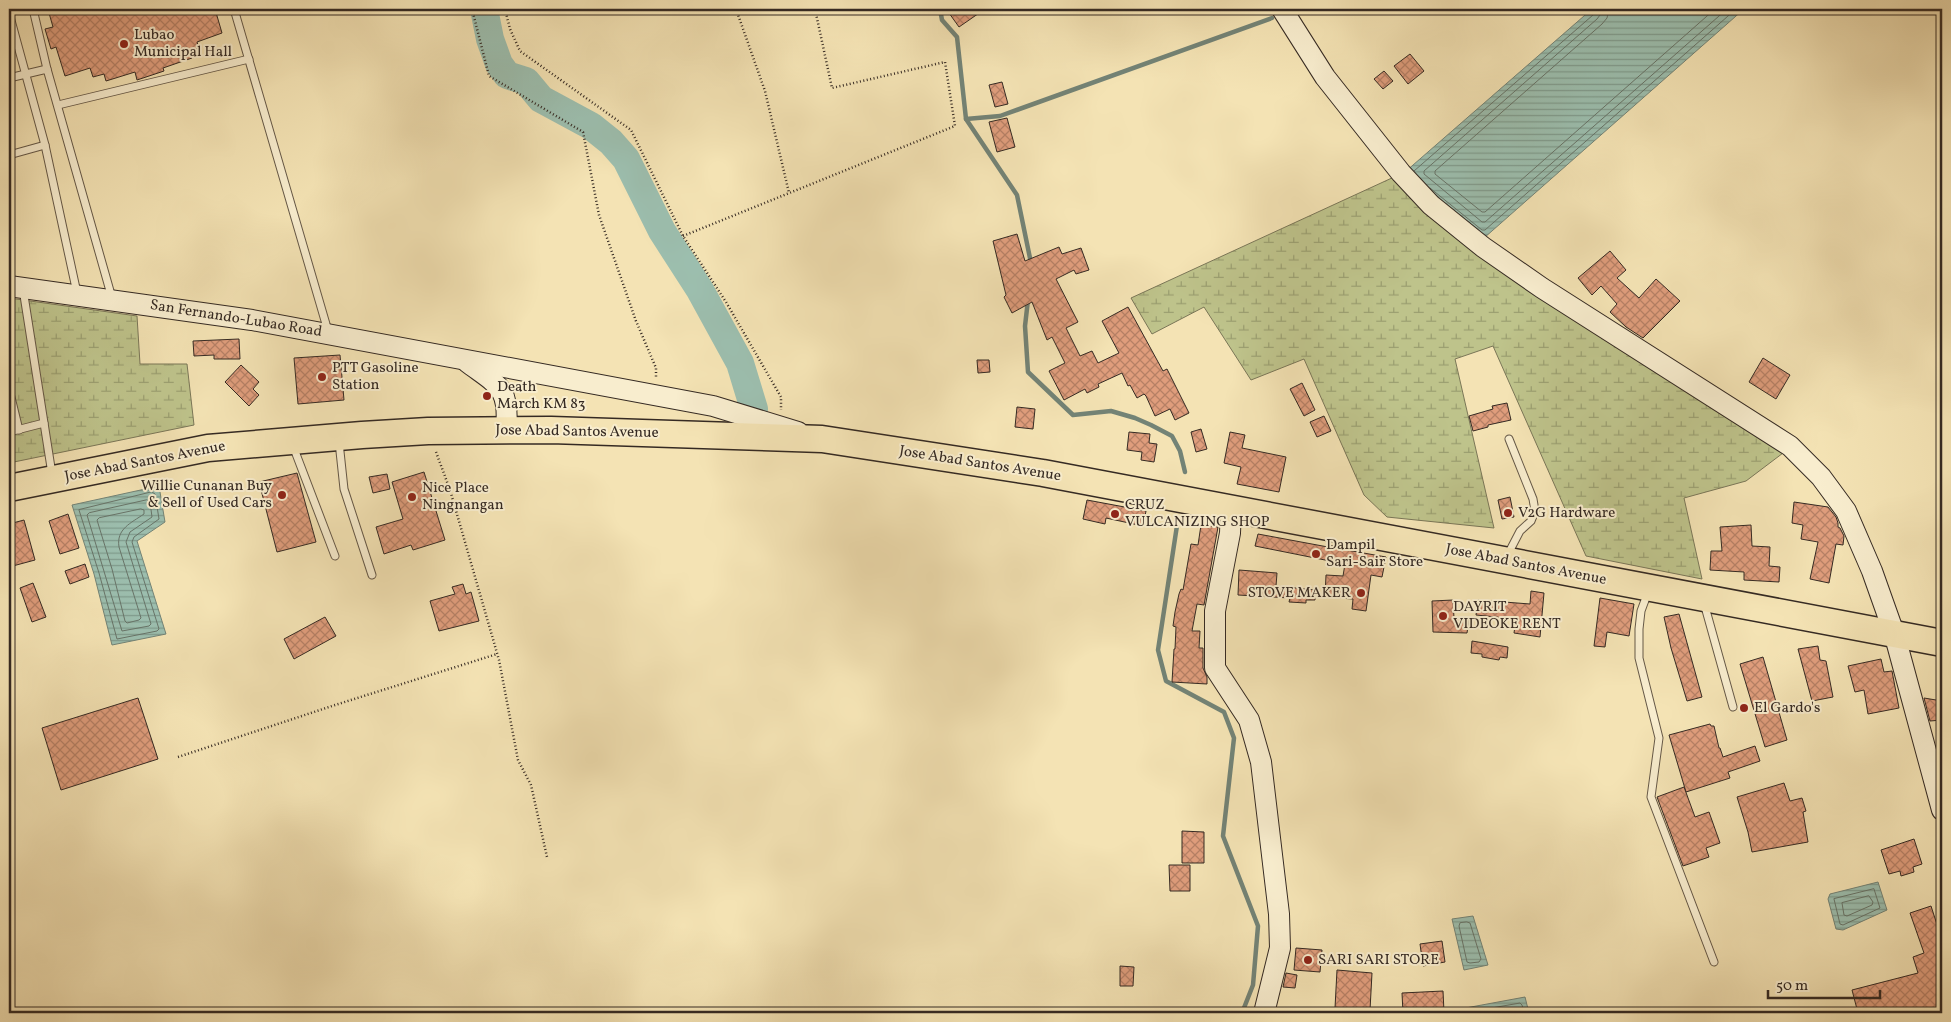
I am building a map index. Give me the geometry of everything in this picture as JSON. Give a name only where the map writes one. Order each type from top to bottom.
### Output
[{"type":"highway","name":"Jose Abad Santos Avenue","points":[[9,488],[208,448],[338,436],[428,432],[560,430],[822,439],[1043,474],[1231,508],[1942,643]]},
{"type":"street","points":[[1282,9],[1325,77],[1400,173],[1431,205],[1484,248],[1542,288],[1790,446],[1821,477],[1846,511],[1872,571],[1894,633],[1942,810]]},
{"type":"street","name":"San Fernando-Lubao Road","points":[[16,287],[252,320],[655,395],[713,406],[822,439]]},
{"type":"street","name":"San Fernando-Lubao Road","points":[[463,359],[495,383],[504,394],[508,410],[506,430]]},
{"type":"street","points":[[1231,508],[1230,533],[1215,611],[1215,668],[1249,720],[1261,762],[1279,914],[1280,948],[1264,1013]]},
{"type":"lane","points":[[33,9],[47,69],[112,300]]},
{"type":"lane","points":[[234,9],[329,334]]},
{"type":"lane","points":[[9,13],[45,145],[78,295]]},
{"type":"lane","points":[[58,105],[249,59]]},
{"type":"lane","points":[[9,78],[47,69]]},
{"type":"lane","points":[[9,155],[45,145]]},
{"type":"lane","points":[[16,287],[44,423],[52,479]]},
{"type":"lane","points":[[9,389],[19,430]]},
{"type":"lane","points":[[9,432],[44,423]]},
{"type":"lane","points":[[338,436],[344,489],[372,575]]},
{"type":"lane","points":[[1504,560],[1520,531],[1531,521],[1535,511],[1533,499],[1508,439]]},
{"type":"lane","points":[[291,441],[335,556]]},
{"type":"lane","points":[[1650,588],[1641,612],[1639,658],[1659,738],[1651,797],[1714,962]]},
{"type":"lane","points":[[1702,598],[1733,706]]},
{"type":"path","points":[[472,9],[489,76],[583,132],[599,215],[636,321],[656,368],[655,395]]},
{"type":"path","points":[[505,9],[510,29],[520,51],[631,130],[683,236],[726,302],[781,397],[780,426]]},
{"type":"path","points":[[736,9],[765,91],[790,193]]},
{"type":"path","points":[[683,236],[955,126],[944,62],[832,88],[815,9]]},
{"type":"path","points":[[428,432],[450,490],[497,654],[518,760],[532,785],[547,857]]},
{"type":"path","points":[[178,757],[497,654]]},
{"type":"green space","points":[[1394,177],[1787,450],[1746,481],[1684,498],[1702,579],[1586,556],[1493,346],[1455,359],[1494,528],[1387,517],[1364,495],[1304,359],[1251,380],[1204,307],[1152,334],[1131,298]]},
{"type":"green space","points":[[9,298],[137,316],[140,364],[187,364],[194,425],[9,463]]},
{"type":"water","points":[[1592,9],[1744,9],[1484,238],[1405,172]]},
{"type":"water","points":[[159,486],[165,522],[137,541],[166,634],[112,645],[94,574],[72,505]]},
{"type":"water","points":[[1878,882],[1887,910],[1843,930],[1836,929],[1828,899],[1830,894]]},
{"type":"water","points":[[1473,916],[1488,965],[1464,970],[1452,919]]},
{"type":"water","points":[[1525,997],[1529,1013],[1405,1013],[1444,1012]]},
{"type":"building","name":"Lubao Municipal Hall","points":[[62,9],[215,9],[222,33],[197,42],[199,48],[190,51],[192,58],[163,68],[164,71],[137,80],[135,72],[106,81],[104,74],[93,77],[90,68],[65,76],[56,47],[51,49],[45,29],[53,27],[49,13]]},
{"type":"building","points":[[955,9],[985,9],[959,27],[949,13]]},
{"type":"building","points":[[1410,54],[1424,71],[1408,84],[1394,66]]},
{"type":"building","points":[[1384,71],[1393,81],[1383,89],[1374,79]]},
{"type":"building","points":[[1002,82],[1008,104],[995,107],[989,85]]},
{"type":"building","points":[[1007,118],[1015,147],[997,152],[989,122]]},
{"type":"building","points":[[1017,234],[1025,261],[1059,247],[1062,254],[1081,248],[1089,270],[1076,274],[1074,270],[1056,279],[1078,322],[1066,328],[1080,356],[1092,351],[1098,363],[1119,353],[1102,321],[1128,307],[1163,371],[1167,369],[1189,413],[1175,420],[1170,409],[1155,416],[1146,396],[1144,394],[1137,398],[1130,385],[1128,386],[1122,373],[1098,384],[1099,387],[1087,393],[1085,389],[1064,400],[1049,371],[1065,363],[1052,337],[1047,340],[1032,302],[1012,313],[1004,297],[1006,295],[993,241]]},
{"type":"building","points":[[1610,251],[1626,270],[1617,278],[1639,298],[1656,279],[1680,301],[1643,338],[1626,327],[1610,312],[1617,304],[1601,286],[1592,295],[1578,278]]},
{"type":"building","points":[[239,339],[240,359],[214,359],[214,355],[194,356],[193,341]]},
{"type":"building","points":[[340,355],[344,400],[298,404],[294,358]]},
{"type":"building","points":[[1763,358],[1790,375],[1776,399],[1749,382]]},
{"type":"building","points":[[977,360],[989,360],[990,372],[978,373]]},
{"type":"building","points":[[241,365],[259,382],[253,389],[259,395],[249,406],[225,382]]},
{"type":"building","points":[[1302,383],[1315,410],[1304,416],[1290,389]]},
{"type":"building","points":[[1507,403],[1511,420],[1488,425],[1488,427],[1473,431],[1469,416],[1493,409],[1492,406]]},
{"type":"building","points":[[1017,407],[1035,409],[1033,429],[1015,427]]},
{"type":"building","points":[[1324,416],[1331,431],[1317,437],[1310,422]]},
{"type":"building","points":[[1201,429],[1207,449],[1196,452],[1191,432]]},
{"type":"building","points":[[1129,432],[1150,434],[1149,443],[1157,444],[1154,462],[1141,460],[1142,452],[1127,450]]},
{"type":"building","points":[[1230,432],[1245,435],[1242,448],[1286,457],[1279,492],[1237,484],[1241,467],[1224,463]]},
{"type":"building","points":[[424,472],[445,540],[413,550],[411,545],[384,554],[376,527],[403,519],[392,482]]},
{"type":"building","points":[[297,473],[316,542],[277,552],[259,482]]},
{"type":"building","points":[[387,474],[390,489],[373,493],[369,477]]},
{"type":"building","points":[[1510,497],[1514,517],[1502,519],[1498,500]]},
{"type":"building","name":"CRUZ VULCANIZING SHOP","points":[[1087,500],[1146,511],[1143,526],[1106,518],[1105,524],[1083,519]]},
{"type":"building","points":[[1794,502],[1828,507],[1836,517],[1838,527],[1844,536],[1843,545],[1836,544],[1829,583],[1810,579],[1818,542],[1801,539],[1803,525],[1792,523]]},
{"type":"building","points":[[68,514],[79,548],[60,554],[49,521]]},
{"type":"building","points":[[24,520],[35,560],[9,567],[9,524]]},
{"type":"building","points":[[1201,525],[1218,527],[1204,605],[1197,604],[1192,631],[1200,631],[1199,648],[1203,648],[1203,668],[1207,677],[1207,684],[1172,682],[1176,627],[1173,626],[1175,612],[1179,594],[1181,589],[1183,590],[1191,544],[1198,545]]},
{"type":"building","points":[[1751,525],[1752,546],[1770,547],[1769,566],[1780,567],[1779,582],[1744,580],[1744,572],[1710,570],[1711,551],[1722,551],[1720,527]]},
{"type":"building","points":[[1258,534],[1328,547],[1328,545],[1341,547],[1341,549],[1386,557],[1382,577],[1371,575],[1366,611],[1352,609],[1353,599],[1325,597],[1326,575],[1343,576],[1345,564],[1255,546]]},
{"type":"building","points":[[85,564],[89,577],[70,584],[65,571]]},
{"type":"building","points":[[1239,570],[1277,573],[1276,586],[1315,590],[1315,600],[1306,600],[1306,603],[1289,602],[1290,598],[1238,595]]},
{"type":"building","points":[[33,583],[46,617],[32,622],[20,588]]},
{"type":"building","points":[[463,584],[466,594],[471,592],[479,621],[439,631],[430,601],[455,594],[452,587]]},
{"type":"building","points":[[1531,591],[1544,593],[1540,637],[1514,633],[1516,619],[1476,615],[1478,600],[1530,604]]},
{"type":"building","points":[[1600,598],[1634,604],[1629,636],[1607,632],[1605,647],[1594,646]]},
{"type":"building","name":"DAYRIT VIDEOKE RENT","points":[[1453,600],[1454,618],[1469,620],[1467,633],[1433,632],[1432,601]]},
{"type":"building","points":[[1679,614],[1702,697],[1687,701],[1664,617]]},
{"type":"building","points":[[325,617],[336,636],[294,659],[284,639]]},
{"type":"building","points":[[1472,641],[1508,647],[1507,658],[1500,657],[1499,660],[1482,657],[1482,654],[1471,653]]},
{"type":"building","points":[[1818,646],[1820,660],[1826,661],[1833,697],[1812,701],[1798,649]]},
{"type":"building","points":[[1763,657],[1787,740],[1765,747],[1740,664]]},
{"type":"building","points":[[1881,659],[1884,672],[1892,671],[1899,708],[1868,714],[1864,690],[1855,692],[1848,666]]},
{"type":"building","points":[[138,698],[158,759],[61,790],[42,728]]},
{"type":"building","points":[[1924,698],[1942,701],[1942,720],[1930,721]]},
{"type":"building","points":[[1710,724],[1714,726],[1723,757],[1755,746],[1760,761],[1728,772],[1730,778],[1686,792],[1669,735]]},
{"type":"building","points":[[1784,783],[1790,801],[1802,798],[1806,811],[1803,812],[1808,842],[1752,852],[1737,797]]},
{"type":"building","points":[[1684,787],[1695,817],[1709,812],[1720,843],[1706,848],[1709,857],[1683,866],[1657,797]]},
{"type":"building","points":[[1182,831],[1204,832],[1204,863],[1182,863]]},
{"type":"building","points":[[1914,839],[1922,864],[1913,867],[1914,872],[1901,876],[1900,871],[1889,874],[1881,850]]},
{"type":"building","points":[[1169,865],[1190,865],[1190,891],[1170,891]]},
{"type":"building","points":[[1931,906],[1941,937],[1937,938],[1942,952],[1942,1013],[1858,1013],[1852,990],[1918,973],[1913,957],[1924,953],[1910,913]]},
{"type":"building","points":[[1442,941],[1445,962],[1423,966],[1420,944]]},
{"type":"building","name":"SARI SARI STORE","points":[[1296,948],[1322,950],[1320,972],[1294,970]]},
{"type":"building","points":[[1120,966],[1134,967],[1133,986],[1120,986]]},
{"type":"building","points":[[1337,970],[1372,973],[1370,1010],[1335,1008]]},
{"type":"building","points":[[1286,973],[1297,975],[1295,988],[1283,987]]},
{"type":"building","points":[[1443,991],[1444,1012],[1403,1013],[1402,993]]},
{"type":"waterway","points":[[484,9],[490,39],[499,64],[507,75],[526,81],[541,99],[591,126],[611,142],[626,159],[662,231],[700,290],[740,363],[754,409]]},
{"type":"waterway","points":[[940,9],[942,20],[957,37],[966,119],[1017,195],[1031,263]]},
{"type":"waterway","points":[[966,119],[1000,116],[1272,18]]},
{"type":"waterway","points":[[1028,300],[1025,326],[1028,372],[1073,415],[1111,411],[1135,418],[1172,436],[1180,451],[1185,472]]},
{"type":"waterway","points":[[1178,519],[1158,650],[1166,681],[1224,712],[1234,738],[1223,836],[1258,926],[1253,985],[1242,1013]]},
{"type":"place","name":"Lubao Municipal Hall","points":[[124,44]]},
{"type":"place","name":"PTT Gasoline Station","points":[[322,377]]},
{"type":"place","name":"Death March KM 83","points":[[487,396]]},
{"type":"place","name":"Willie Cunanan Buy & Sell of Used Cars","points":[[282,495]]},
{"type":"place","name":"Nice Place Ningnangan","points":[[412,497]]},
{"type":"place","name":"V2G Hardware","points":[[1508,513]]},
{"type":"place","name":"CRUZ VULCANIZING SHOP","points":[[1115,514]]},
{"type":"place","name":"Dampil Sari-Sair Store","points":[[1316,554]]},
{"type":"place","name":"STOVE MAKER","points":[[1361,593]]},
{"type":"place","name":"DAYRIT VIDEOKE RENT","points":[[1443,616]]},
{"type":"place","name":"El Gardo's","points":[[1744,708]]},
{"type":"place","name":"SARI SARI STORE","points":[[1308,960]]}]
